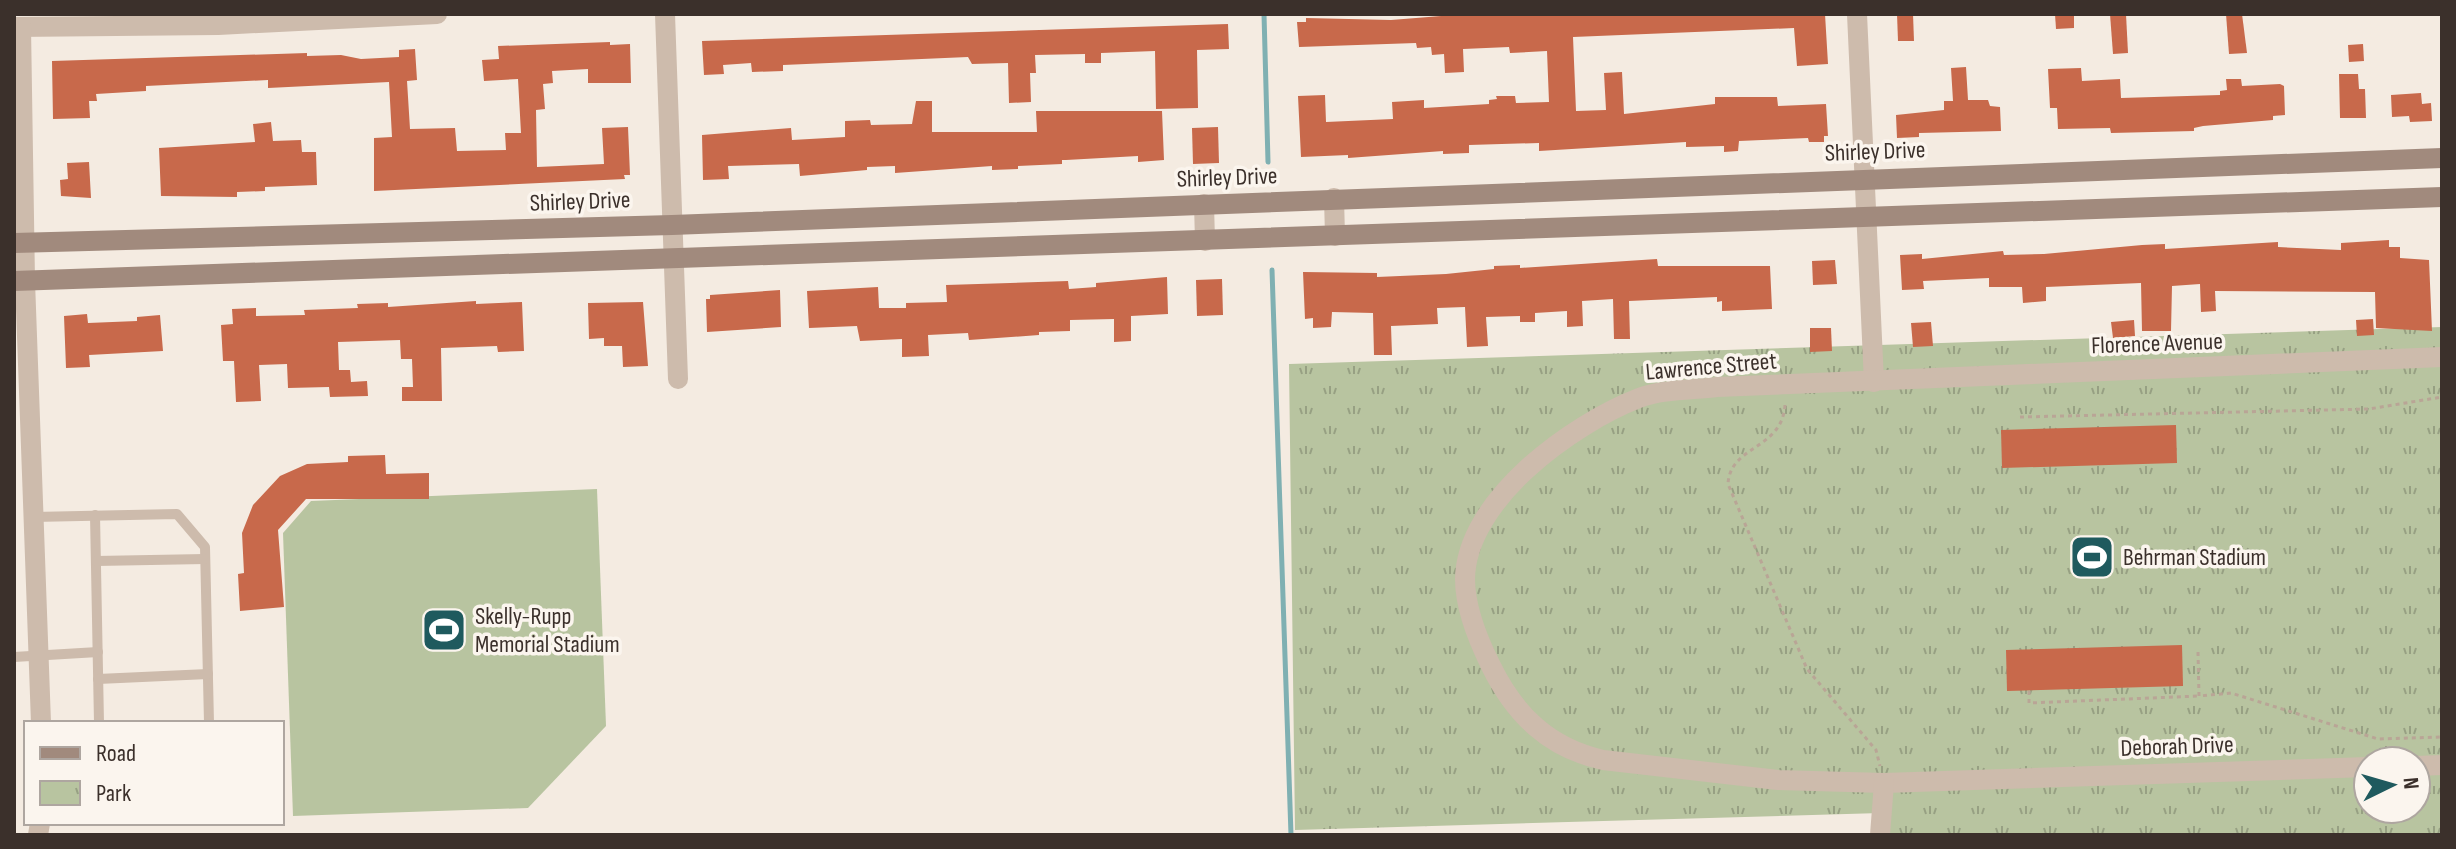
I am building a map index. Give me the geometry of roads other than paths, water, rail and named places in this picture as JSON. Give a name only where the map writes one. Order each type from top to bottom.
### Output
[{"type":"street","points":[[41,721],[19,281],[18,27],[437,14]]},
{"type":"street","points":[[665,14],[678,379]]},
{"type":"street","points":[[1857,14],[1874,382]]},
{"type":"street","name":"Shirley Drive","points":[[20,243],[672,225],[1863,177],[2442,158]]},
{"type":"street","points":[[19,281],[2442,197]]},
{"type":"street","points":[[1334,198],[1335,236]]},
{"type":"street","points":[[1204,204],[1205,241]]},
{"type":"street","name":"Florence Avenue","points":[[1874,382],[2442,357]]},
{"type":"street","name":"Lawrence Street","points":[[1874,382],[1681,390],[1641,397],[1589,422],[1545,452],[1484,518],[1472,541],[1465,577],[1468,603],[1487,657],[1522,716],[1551,741],[1579,755],[1778,780],[1884,783],[1987,777]]},
{"type":"street","name":"Deborah Drive","points":[[1987,777],[2352,767]]},
{"type":"street","points":[[1880,835],[1884,783]]},
{"type":"lane","points":[[33,517],[177,514],[205,547],[209,721]]},
{"type":"lane","points":[[95,515],[99,721]]},
{"type":"lane","points":[[96,561],[205,559]]},
{"type":"lane","points":[[14,657],[98,652]]},
{"type":"lane","points":[[98,679],[208,674]]},
{"type":"waterway","points":[[1264,14],[1268,162]]},
{"type":"waterway","points":[[1272,270],[1291,835]]},
{"type":"place","name":"Behrman Stadium","points":[[2092,557]]},
{"type":"place","name":"Skelly-Rupp Memorial Stadium","points":[[444,630]]}]
